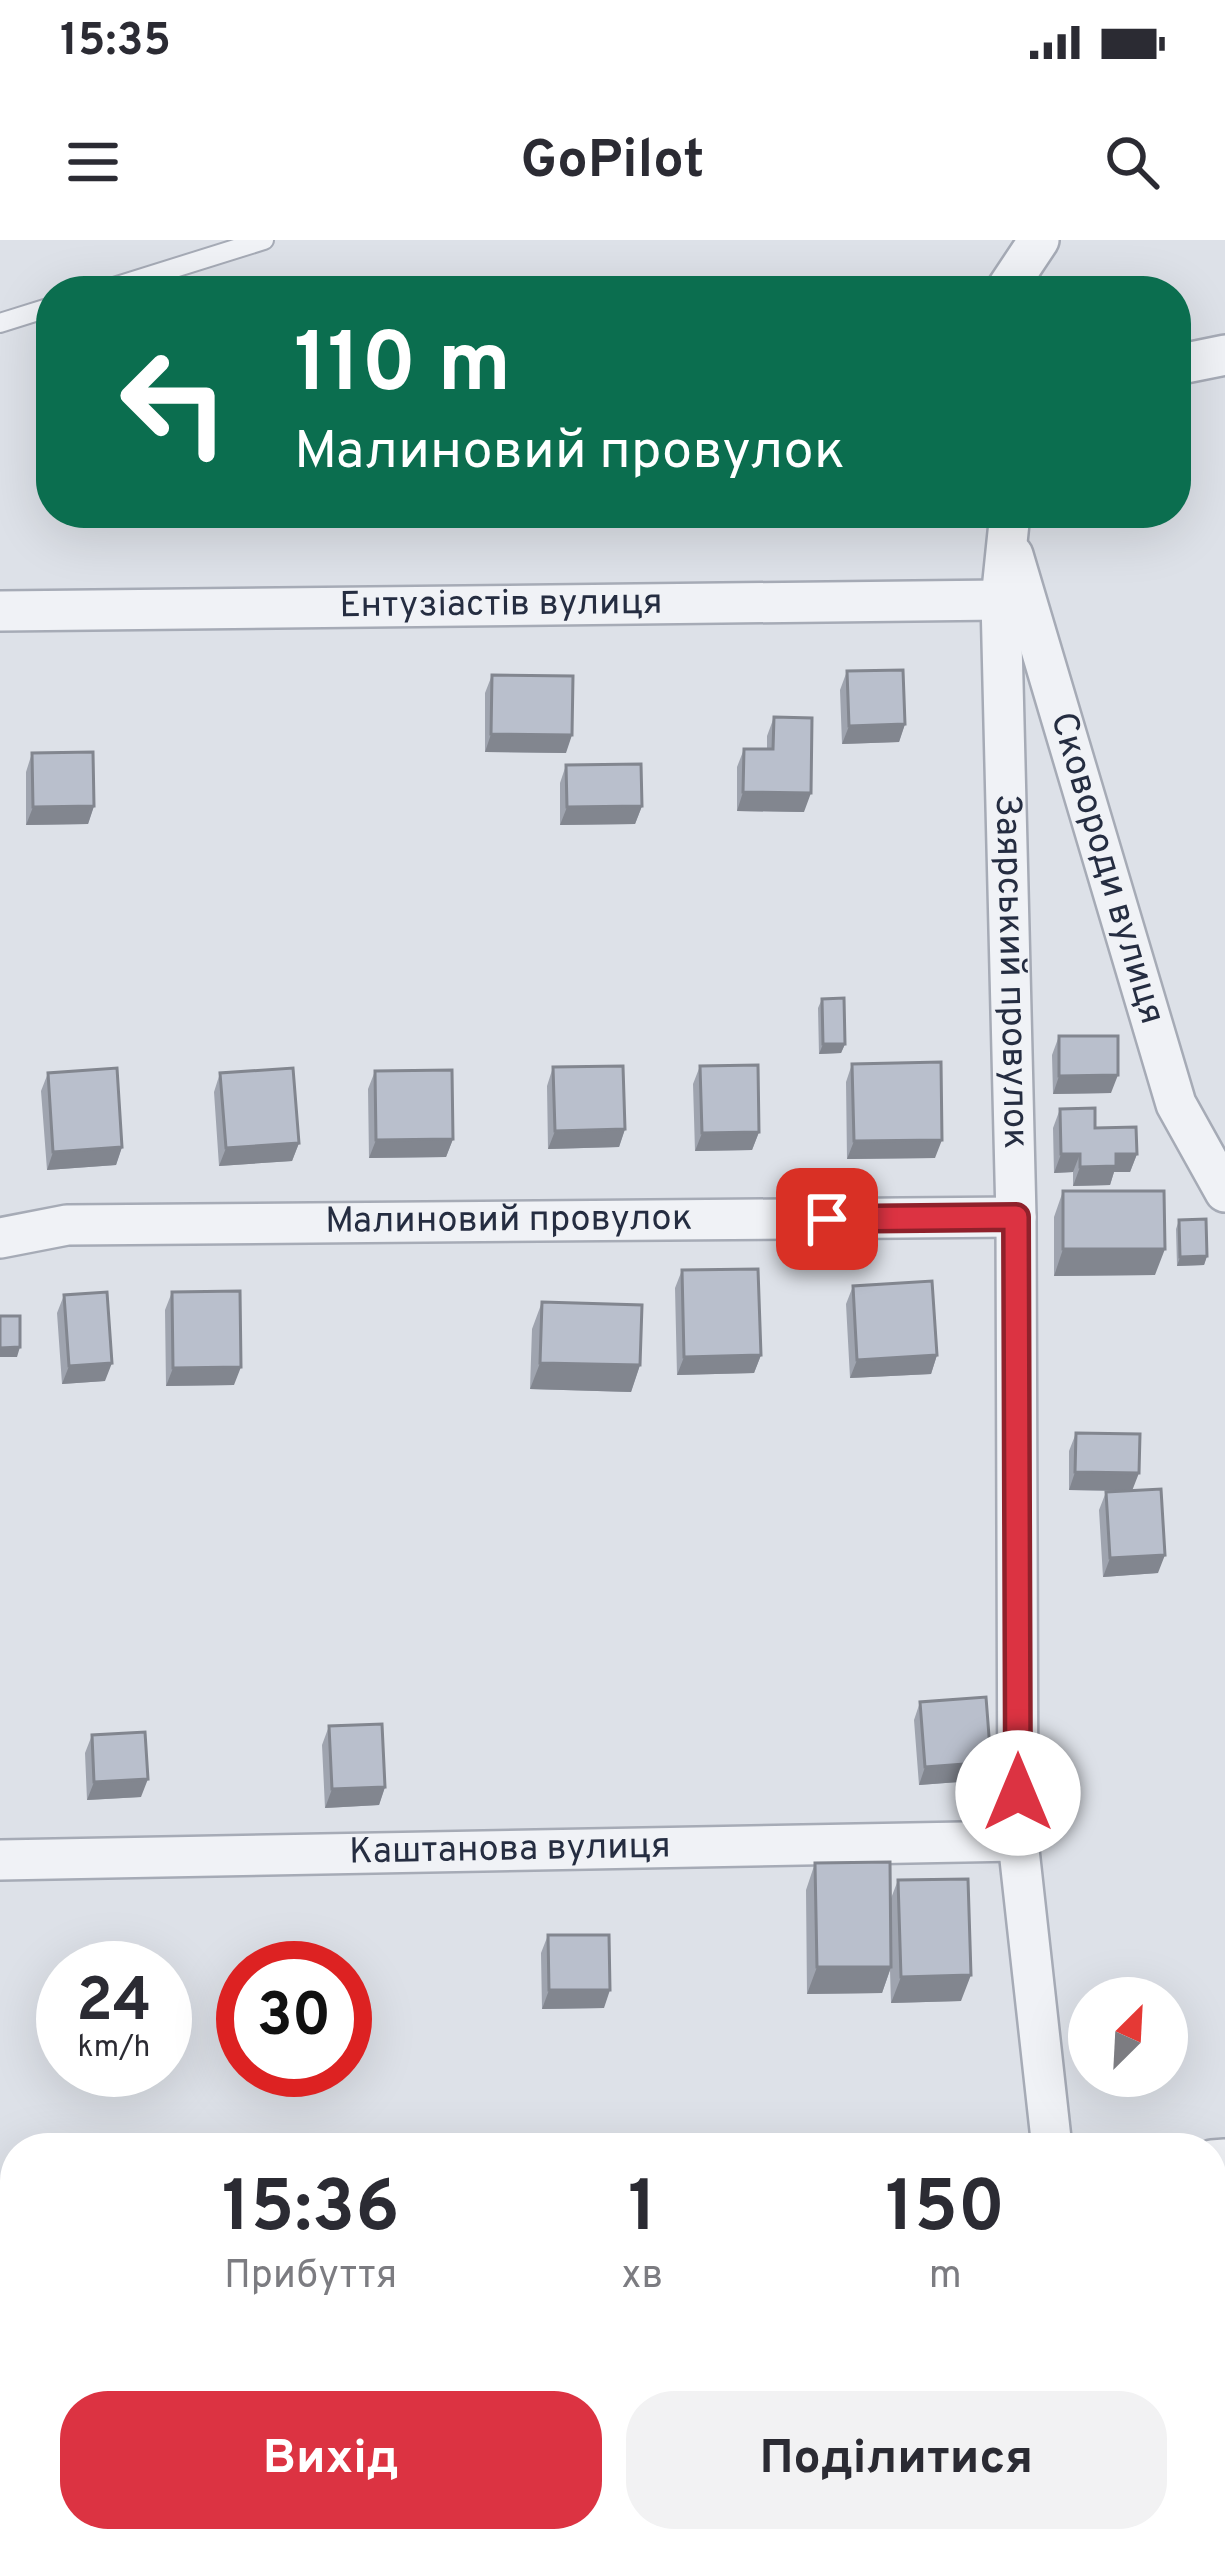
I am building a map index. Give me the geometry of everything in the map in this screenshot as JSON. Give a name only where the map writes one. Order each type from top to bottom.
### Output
[{"type":"street","points":[[1015,276],[1039,240]]},
{"type":"street","points":[[1191,362],[1225,355]]},
{"type":"street","name":"Заярський провулок","points":[[1010,528],[1001,600],[1016,1217],[1018,1840],[1050,2133]]},
{"type":"street","name":"Сковороди вулиця","points":[[1011,528],[1176,1104],[1225,1192]]},
{"type":"street","name":"Ентузіастів вулиця","points":[[0,611],[1001,600]]},
{"type":"street","name":"Малиновий провулок","points":[[0,1238],[68,1225],[1016,1217]]},
{"type":"street","name":"Каштанова вулиця","points":[[0,1860],[1018,1840]]},
{"type":"lane","points":[[149,276],[264,240]]},
{"type":"lane","points":[[0,323],[36,312]]},
{"type":"building","points":[[903,670],[905,724],[849,726],[847,671]]},
{"type":"building","points":[[492,675],[573,676],[572,735],[491,734]]},
{"type":"building","points":[[774,717],[812,718],[811,793],[743,792],[744,749],[773,749]]},
{"type":"building","points":[[93,752],[94,806],[33,807],[32,753]]},
{"type":"building","points":[[641,764],[642,806],[567,807],[566,765]]},
{"type":"building","points":[[844,998],[845,1044],[823,1044],[822,999]]},
{"type":"building","points":[[1059,1036],[1118,1036],[1118,1075],[1059,1076]]},
{"type":"building","points":[[941,1062],[942,1140],[854,1141],[852,1064]]},
{"type":"building","points":[[758,1065],[759,1132],[702,1133],[700,1066]]},
{"type":"building","points":[[623,1066],[625,1129],[555,1131],[553,1067]]},
{"type":"building","points":[[117,1068],[122,1147],[53,1152],[48,1073]]},
{"type":"building","points":[[293,1068],[299,1143],[226,1148],[220,1073]]},
{"type":"building","points":[[452,1070],[453,1139],[376,1140],[375,1071]]},
{"type":"building","points":[[1095,1108],[1095,1128],[1136,1127],[1137,1154],[1116,1154],[1116,1166],[1080,1167],[1080,1154],[1061,1154],[1060,1109]]},
{"type":"building","points":[[1063,1191],[1164,1191],[1165,1249],[1063,1249]]},
{"type":"building","points":[[1206,1219],[1207,1256],[1180,1257],[1179,1220]]},
{"type":"building","points":[[758,1269],[761,1355],[684,1357],[682,1270]]},
{"type":"building","points":[[932,1281],[937,1355],[857,1360],[853,1286]]},
{"type":"building","points":[[240,1291],[241,1367],[173,1368],[172,1292]]},
{"type":"building","points":[[107,1292],[112,1363],[69,1366],[64,1295]]},
{"type":"building","points":[[542,1302],[642,1305],[640,1365],[540,1363]]},
{"type":"building","points":[[0,1316],[20,1316],[20,1347],[0,1348]]},
{"type":"building","points":[[1076,1433],[1140,1434],[1139,1473],[1075,1472]]},
{"type":"building","points":[[1161,1489],[1165,1555],[1110,1558],[1106,1492]]},
{"type":"building","points":[[986,1697],[991,1762],[925,1767],[920,1702]]},
{"type":"building","points":[[382,1724],[385,1787],[332,1789],[329,1726]]},
{"type":"building","points":[[145,1732],[148,1779],[94,1782],[92,1735]]},
{"type":"building","points":[[890,1862],[891,1967],[817,1967],[815,1863]]},
{"type":"building","points":[[968,1879],[971,1975],[901,1977],[898,1880]]},
{"type":"building","points":[[548,1935],[609,1935],[610,1990],[549,1990]]},
{"type":"route","points":[[827,1219],[1016,1217],[1018,1793]]}]
